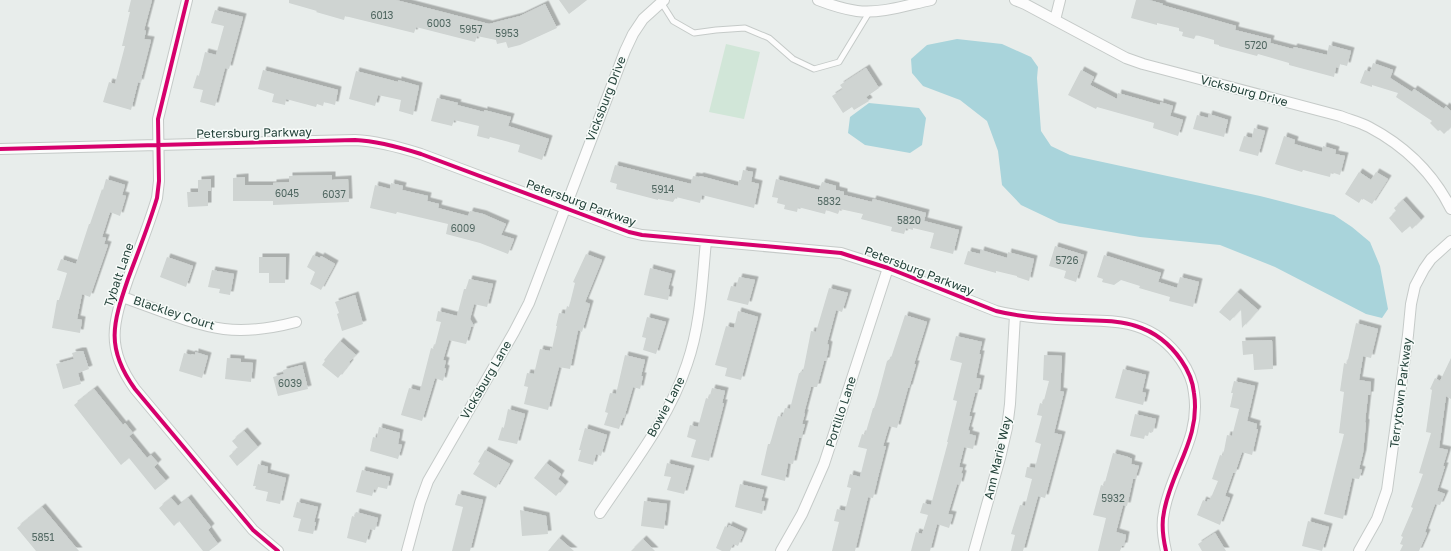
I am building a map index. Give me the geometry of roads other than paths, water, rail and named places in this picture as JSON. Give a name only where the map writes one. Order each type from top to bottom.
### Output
[{"type":"street","name":"Tybalt Lane","points":[[187,0],[160,111],[158,128],[159,182],[156,198],[115,321],[115,339],[118,357],[124,374],[244,521],[257,535],[278,551]]},
{"type":"street","points":[[818,0],[834,6],[858,11],[888,9],[925,1]]},
{"type":"street","name":"Vicksburg Drive","points":[[1015,0],[1126,58],[1143,64],[1340,116],[1365,125],[1381,133],[1405,150],[1418,162],[1432,178],[1451,209]]},
{"type":"street","points":[[1055,20],[1060,0]]},
{"type":"street","name":"Vicksburg Drive","points":[[565,208],[630,40],[644,19],[661,1]]},
{"type":"street","name":"Petersburg Parkway","points":[[0,149],[158,144],[355,140],[374,141],[397,146],[421,154],[629,232],[642,235],[841,253],[888,268],[996,311],[1034,318],[1112,321],[1137,326],[1164,340],[1173,349],[1184,364],[1193,386],[1196,405],[1196,417],[1190,441],[1165,507],[1162,531],[1166,551]]},
{"type":"street","name":"Vicksburg Lane","points":[[407,551],[420,503],[428,481],[525,312],[565,208]]},
{"type":"street","name":"Bowie Lane","points":[[600,513],[662,419],[681,382],[689,359],[696,329],[706,240]]},
{"type":"street","name":"Terrytown Parkway","points":[[1359,551],[1377,519],[1387,490],[1411,304],[1415,286],[1420,274],[1431,259],[1451,241]]},
{"type":"street","name":"Portillo Lane","points":[[781,551],[802,514],[824,464],[888,268]]},
{"type":"street","name":"Blackley Court","points":[[122,297],[187,320],[223,329],[242,330],[278,327],[296,322]]},
{"type":"street","name":"Ann Marie Way","points":[[974,551],[1007,428],[1010,404],[1015,315]]},
{"type":"lane","points":[[661,1],[673,21],[694,33],[745,28],[769,38],[793,59],[814,69],[839,62],[870,11]]},
{"type":"water","points":[[957,39],[1002,44],[1031,57],[1038,67],[1037,78],[1041,131],[1051,146],[1070,155],[1260,196],[1334,215],[1352,227],[1370,242],[1380,266],[1388,309],[1382,318],[1366,314],[1275,267],[1220,245],[1140,237],[1059,223],[1021,205],[1002,185],[998,151],[987,121],[960,100],[923,86],[912,73],[911,59],[927,45]]},
{"type":"water","points":[[869,103],[919,108],[926,118],[922,145],[910,153],[865,145],[848,133],[850,117]]}]
